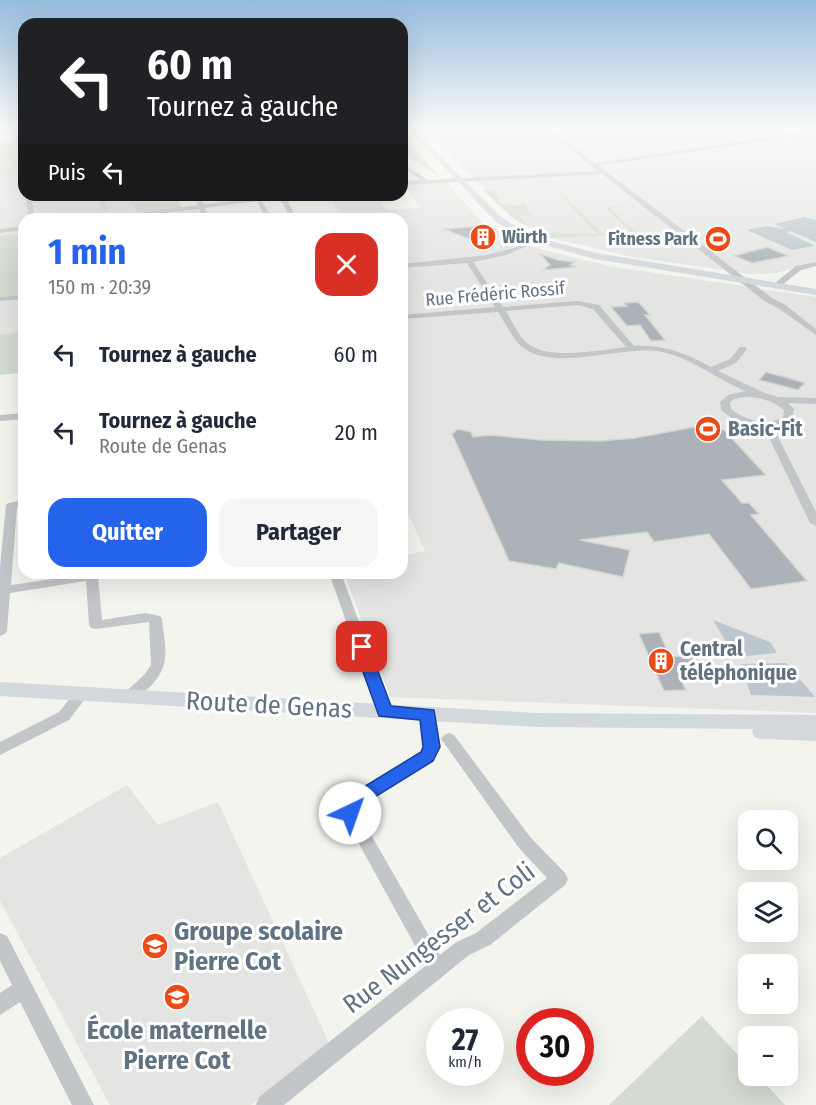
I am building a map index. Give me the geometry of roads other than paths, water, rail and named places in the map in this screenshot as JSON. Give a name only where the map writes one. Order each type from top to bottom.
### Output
[{"type":"main road","points":[[463,179],[503,224],[538,241],[816,291]]},
{"type":"main road","points":[[741,278],[816,291]]},
{"type":"main road","name":"Route de Genas","points":[[0,689],[428,715],[554,720],[816,722]]},
{"type":"main road","name":"Route de Genas","points":[[554,720],[647,728],[816,734]]},
{"type":"street","points":[[422,179],[426,181]]},
{"type":"street","points":[[408,182],[455,179]]},
{"type":"street","points":[[612,179],[816,338]]},
{"type":"street","points":[[200,201],[204,213]]},
{"type":"street","points":[[150,213],[238,201]]},
{"type":"street","points":[[0,231],[18,229]]},
{"type":"street","points":[[408,266],[469,261],[538,241]]},
{"type":"street","points":[[469,261],[523,344],[530,350],[545,354],[631,348],[668,351],[734,383],[776,400],[789,409],[816,407]]},
{"type":"street","points":[[779,283],[799,268],[816,264]]},
{"type":"street","points":[[0,299],[18,298]]},
{"type":"street","points":[[769,300],[782,306],[816,333]]},
{"type":"street","name":"Rue Frédéric Rossif","points":[[408,316],[578,303],[596,307],[631,348]]},
{"type":"street","points":[[710,371],[733,361],[743,349]]},
{"type":"street","points":[[734,383],[733,389],[736,395]]},
{"type":"street","points":[[761,395],[736,395],[725,402],[726,410],[747,422],[767,424],[788,418],[789,409]]},
{"type":"street","points":[[776,400],[816,401]]},
{"type":"street","points":[[0,418],[18,416]]},
{"type":"street","points":[[767,424],[816,523]]},
{"type":"street","points":[[0,631],[18,504]]},
{"type":"street","points":[[4,590],[73,579]]},
{"type":"street","points":[[92,579],[96,625],[145,617],[155,619],[160,666],[152,679],[127,698]]},
{"type":"street","points":[[337,579],[385,712]]},
{"type":"street","points":[[0,749],[64,716],[81,695]]},
{"type":"street","name":"Rue Nungesser et Coli","points":[[428,715],[432,747],[427,756],[359,798],[351,805],[350,813],[431,956]]},
{"type":"street","points":[[647,728],[671,725],[816,728]]},
{"type":"street","name":"Rue Nungesser et Coli","points":[[267,1105],[462,949],[483,939],[559,879],[525,843],[449,739]]},
{"type":"street","points":[[0,942],[83,1105]]},
{"type":"street","points":[[0,1005],[24,988]]},
{"type":"place","name":"Würth","points":[[483,237]]},
{"type":"place","name":"Fitness Park","points":[[718,239]]},
{"type":"place","name":"Basic-Fit","points":[[708,429]]},
{"type":"place","name":"Central téléphonique","points":[[661,661]]},
{"type":"place","name":"Groupe scolaire Pierre Cot","points":[[155,946]]},
{"type":"place","name":"École maternelle Pierre Cot","points":[[177,997]]}]
